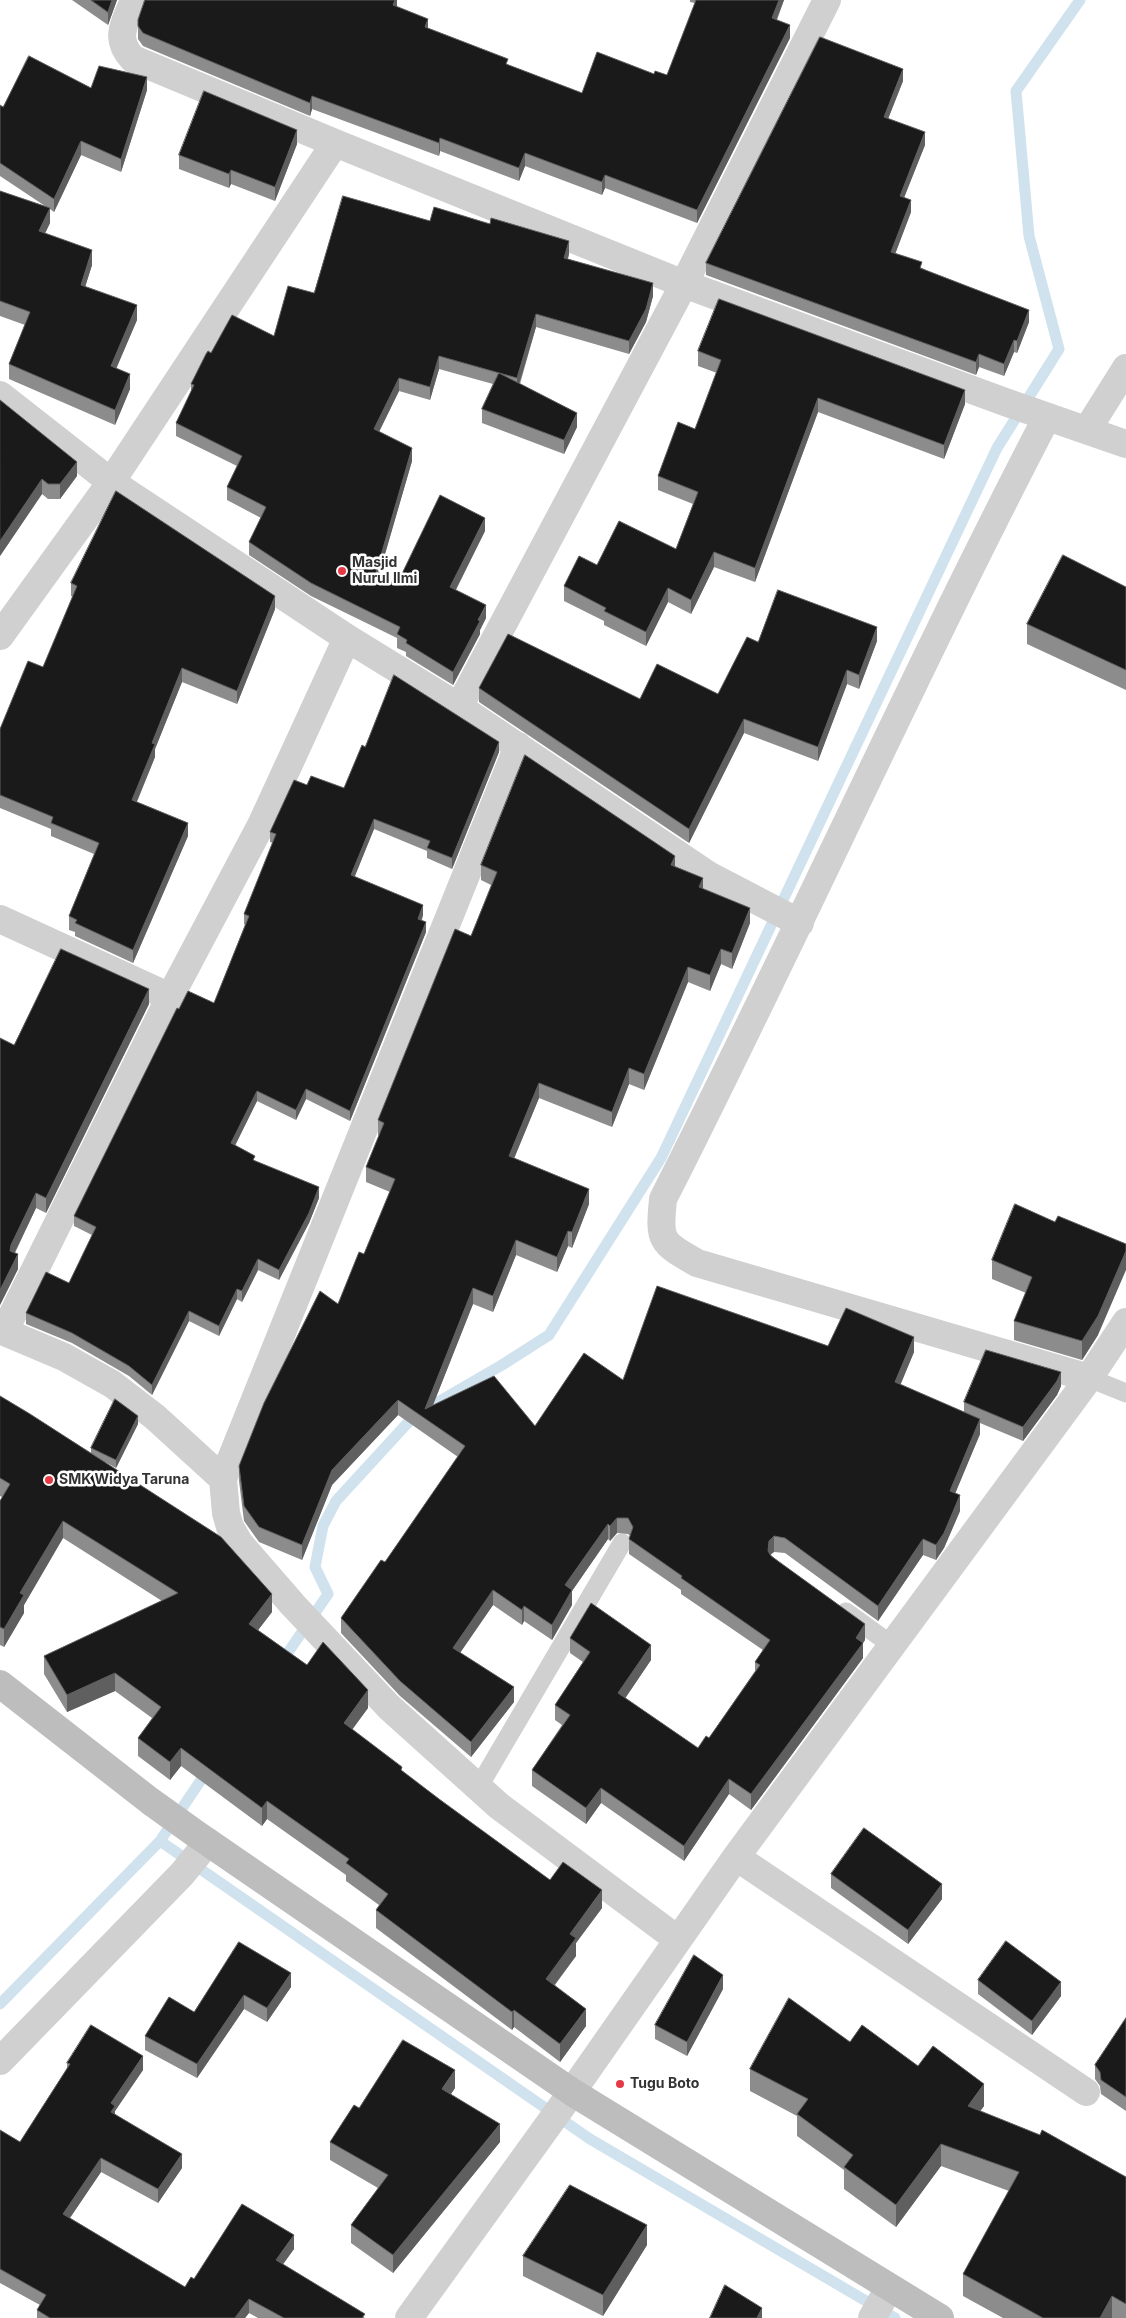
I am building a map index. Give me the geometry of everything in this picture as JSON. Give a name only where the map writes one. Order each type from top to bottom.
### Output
[{"type":"main road","points":[[0,1684],[150,1801],[196,1852],[879,2306],[940,2318]]},
{"type":"street","points":[[134,0],[120,35],[124,50],[132,59],[684,284],[1005,402],[1126,444]]},
{"type":"street","points":[[460,707],[684,284],[827,0]]},
{"type":"street","points":[[0,636],[111,482],[335,143]]},
{"type":"street","points":[[1087,430],[1126,368]]},
{"type":"street","points":[[0,395],[111,482],[347,638],[460,707],[710,876],[783,915]]},
{"type":"street","points":[[1041,415],[973,559],[783,915],[663,1199],[660,1230],[670,1248],[697,1263],[1089,1378]]},
{"type":"street","points":[[223,1479],[154,1417],[112,1384],[64,1357],[2,1330],[170,997],[261,825],[347,638]]},
{"type":"street","points":[[518,746],[223,1479],[223,1498],[230,1527],[240,1544],[293,1605],[389,1707],[499,1806],[677,1939]]},
{"type":"street","points":[[0,919],[170,997]]},
{"type":"street","points":[[409,2318],[546,2129],[736,1857],[1089,1378],[1126,1322]]},
{"type":"street","points":[[0,2061],[196,1852]]},
{"type":"street","points":[[736,1857],[1086,2092]]},
{"type":"lane","points":[[1089,1378],[1126,1393]]},
{"type":"lane","points":[[478,1788],[622,1543]]},
{"type":"lane","points":[[832,1601],[893,1646]]},
{"type":"building","points":[[91,0],[112,0],[108,12]]},
{"type":"building","points":[[145,0],[395,0],[393,5],[428,19],[425,27],[508,59],[506,64],[582,93],[597,52],[654,74],[655,71],[667,75],[696,0],[779,0],[772,18],[790,25],[697,210],[605,175],[602,182],[525,153],[519,168],[440,138],[439,143],[312,96],[310,103],[143,33],[138,26],[138,20]]},
{"type":"building","points":[[820,37],[903,69],[884,117],[925,132],[900,196],[911,200],[891,252],[922,262],[920,268],[1029,310],[1017,341],[1014,340],[1004,364],[979,354],[976,362],[706,263]]},
{"type":"building","points":[[29,56],[91,88],[99,66],[147,77],[121,159],[81,141],[54,199],[0,163],[0,105],[3,107]]},
{"type":"building","points":[[204,91],[297,130],[275,187],[231,170],[229,174],[179,155]]},
{"type":"building","points":[[0,191],[50,208],[39,231],[92,250],[81,285],[137,305],[111,366],[130,374],[115,410],[9,364],[30,312],[0,301]]},
{"type":"building","points":[[343,196],[430,221],[434,207],[490,224],[491,218],[569,241],[564,258],[653,283],[646,309],[629,341],[536,314],[517,378],[439,356],[430,387],[399,378],[374,429],[412,448],[375,576],[397,584],[440,495],[485,518],[450,587],[486,605],[478,620],[480,621],[453,672],[406,643],[407,640],[397,634],[400,627],[311,583],[249,542],[266,507],[227,487],[242,456],[176,423],[194,385],[191,384],[206,354],[208,351],[211,353],[232,315],[274,336],[288,286],[314,293]]},
{"type":"building","points":[[719,299],[965,390],[944,445],[818,398],[755,568],[714,552],[691,600],[668,588],[646,632],[604,611],[606,608],[564,586],[579,556],[597,565],[619,521],[676,549],[698,492],[658,476],[678,422],[695,429],[721,360],[698,351]]},
{"type":"building","points":[[499,373],[577,413],[564,440],[482,409]]},
{"type":"building","points":[[0,400],[77,462],[60,484],[48,484],[42,479],[0,541]]},
{"type":"building","points":[[116,491],[275,596],[237,691],[182,668],[152,743],[155,744],[132,800],[188,823],[133,950],[75,923],[77,920],[69,916],[99,843],[51,823],[53,817],[0,795],[0,729],[28,661],[43,667],[77,586],[71,583]]},
{"type":"building","points":[[1063,555],[1126,587],[1126,670],[1027,624]]},
{"type":"building","points":[[778,590],[877,627],[859,675],[847,670],[818,747],[744,719],[689,829],[479,688],[508,634],[640,699],[657,664],[718,694],[747,637],[758,642]]},
{"type":"building","points":[[394,675],[499,742],[452,858],[427,848],[430,841],[374,819],[351,875],[423,905],[418,919],[426,922],[350,1111],[306,1089],[296,1110],[257,1091],[231,1143],[255,1156],[253,1160],[319,1187],[309,1213],[279,1270],[258,1259],[242,1291],[237,1289],[219,1326],[189,1311],[152,1385],[129,1366],[72,1333],[26,1313],[46,1272],[69,1283],[96,1227],[74,1216],[177,1008],[179,1009],[188,991],[214,1003],[249,916],[244,914],[276,834],[270,832],[294,780],[307,785],[311,776],[344,788],[362,745],[365,747]]},
{"type":"building","points":[[525,755],[675,856],[671,865],[703,878],[699,887],[750,908],[732,953],[721,949],[710,975],[688,967],[644,1074],[629,1068],[612,1112],[539,1083],[509,1156],[589,1189],[572,1232],[568,1231],[557,1257],[516,1240],[493,1296],[473,1288],[425,1409],[494,1376],[535,1426],[584,1353],[623,1380],[657,1286],[828,1346],[846,1308],[914,1337],[895,1382],[980,1419],[950,1491],[960,1495],[944,1533],[936,1545],[923,1539],[878,1606],[785,1538],[774,1536],[769,1541],[768,1551],[771,1556],[865,1624],[856,1638],[863,1643],[751,1794],[729,1779],[684,1846],[601,1788],[586,1808],[532,1770],[570,1715],[555,1705],[590,1652],[570,1638],[591,1603],[651,1645],[618,1693],[698,1748],[706,1736],[709,1738],[760,1665],[755,1662],[770,1640],[629,1539],[633,1527],[628,1518],[617,1518],[610,1526],[608,1524],[565,1585],[572,1590],[552,1625],[524,1606],[522,1610],[493,1590],[453,1648],[514,1687],[471,1742],[400,1681],[341,1618],[381,1560],[385,1562],[465,1446],[398,1400],[332,1470],[302,1545],[259,1527],[244,1506],[239,1466],[264,1403],[320,1291],[338,1304],[359,1252],[364,1254],[395,1179],[366,1167],[384,1123],[378,1120],[455,929],[471,936],[497,872],[481,865]]},
{"type":"building","points":[[61,949],[149,989],[46,1198],[36,1193],[11,1245],[10,1251],[18,1254],[0,1290],[0,1038],[14,1045]]},
{"type":"building","points":[[1015,1204],[1055,1222],[1058,1216],[1126,1244],[1126,1251],[1098,1316],[1082,1341],[1014,1321],[1032,1277],[992,1260]]},
{"type":"building","points":[[986,1350],[1061,1372],[1057,1381],[1023,1427],[964,1402]]},
{"type":"building","points":[[0,1396],[221,1537],[272,1594],[249,1624],[307,1665],[323,1642],[368,1690],[344,1723],[402,1767],[401,1770],[550,1880],[563,1862],[602,1890],[570,1934],[576,1938],[546,1979],[586,2009],[560,2044],[514,2010],[512,2012],[376,1910],[388,1894],[346,1863],[349,1859],[267,1801],[262,1808],[181,1748],[170,1762],[138,1738],[161,1707],[115,1673],[67,1695],[44,1656],[178,1593],[63,1521],[20,1593],[24,1595],[4,1629],[0,1627],[0,1501],[10,1484],[0,1478]]},
{"type":"building","points":[[115,1399],[138,1416],[116,1460],[91,1448]]},
{"type":"building","points":[[864,1828],[942,1884],[908,1930],[831,1874]]},
{"type":"building","points":[[1006,1941],[1061,1982],[1032,2021],[978,1980]]},
{"type":"building","points":[[239,1942],[291,1973],[267,2008],[244,1995],[197,2064],[145,2036],[169,1997],[194,2012]]},
{"type":"building","points":[[694,1955],[723,1975],[687,2042],[655,2025]]},
{"type":"building","points":[[789,1998],[850,2042],[862,2025],[918,2066],[933,2046],[984,2084],[968,2106],[1040,2135],[1042,2130],[1126,2177],[1126,2304],[1112,2296],[1100,2318],[1043,2318],[963,2274],[1019,2172],[941,2144],[896,2205],[844,2167],[853,2155],[797,2114],[808,2099],[750,2069]]},
{"type":"building","points":[[1126,2018],[1126,2097],[1101,2080],[1100,2072],[1095,2065]]},
{"type":"building","points":[[91,2025],[143,2056],[111,2103],[115,2106],[111,2112],[182,2154],[158,2189],[101,2158],[63,2214],[185,2287],[191,2277],[194,2279],[242,2204],[294,2235],[276,2260],[365,2314],[362,2318],[284,2318],[249,2299],[235,2318],[50,2318],[37,2310],[46,2295],[0,2269],[0,2130],[20,2142],[70,2064],[67,2063]]},
{"type":"building","points":[[403,2040],[455,2070],[442,2089],[500,2124],[393,2255],[351,2225],[388,2175],[330,2142],[354,2105],[359,2108]]},
{"type":"building","points":[[570,2185],[647,2225],[603,2295],[523,2256]]},
{"type":"building","points":[[725,2285],[762,2308],[757,2318],[710,2318]]},
{"type":"waterway","points":[[280,1664],[328,1594],[315,1567],[323,1526],[336,1501],[414,1416],[502,1365],[549,1335],[661,1158],[997,448],[1059,349],[1029,236],[1016,91],[1080,0]]},
{"type":"waterway","points":[[0,2004],[160,1841],[209,1768]]},
{"type":"waterway","points":[[160,1841],[590,2139],[895,2318]]},
{"type":"place","name":"Masjid Nurul Ilmi","points":[[342,571]]},
{"type":"place","name":"SMK Widya Taruna","points":[[49,1480]]},
{"type":"place","name":"Tugu Boto","points":[[620,2084]]}]
